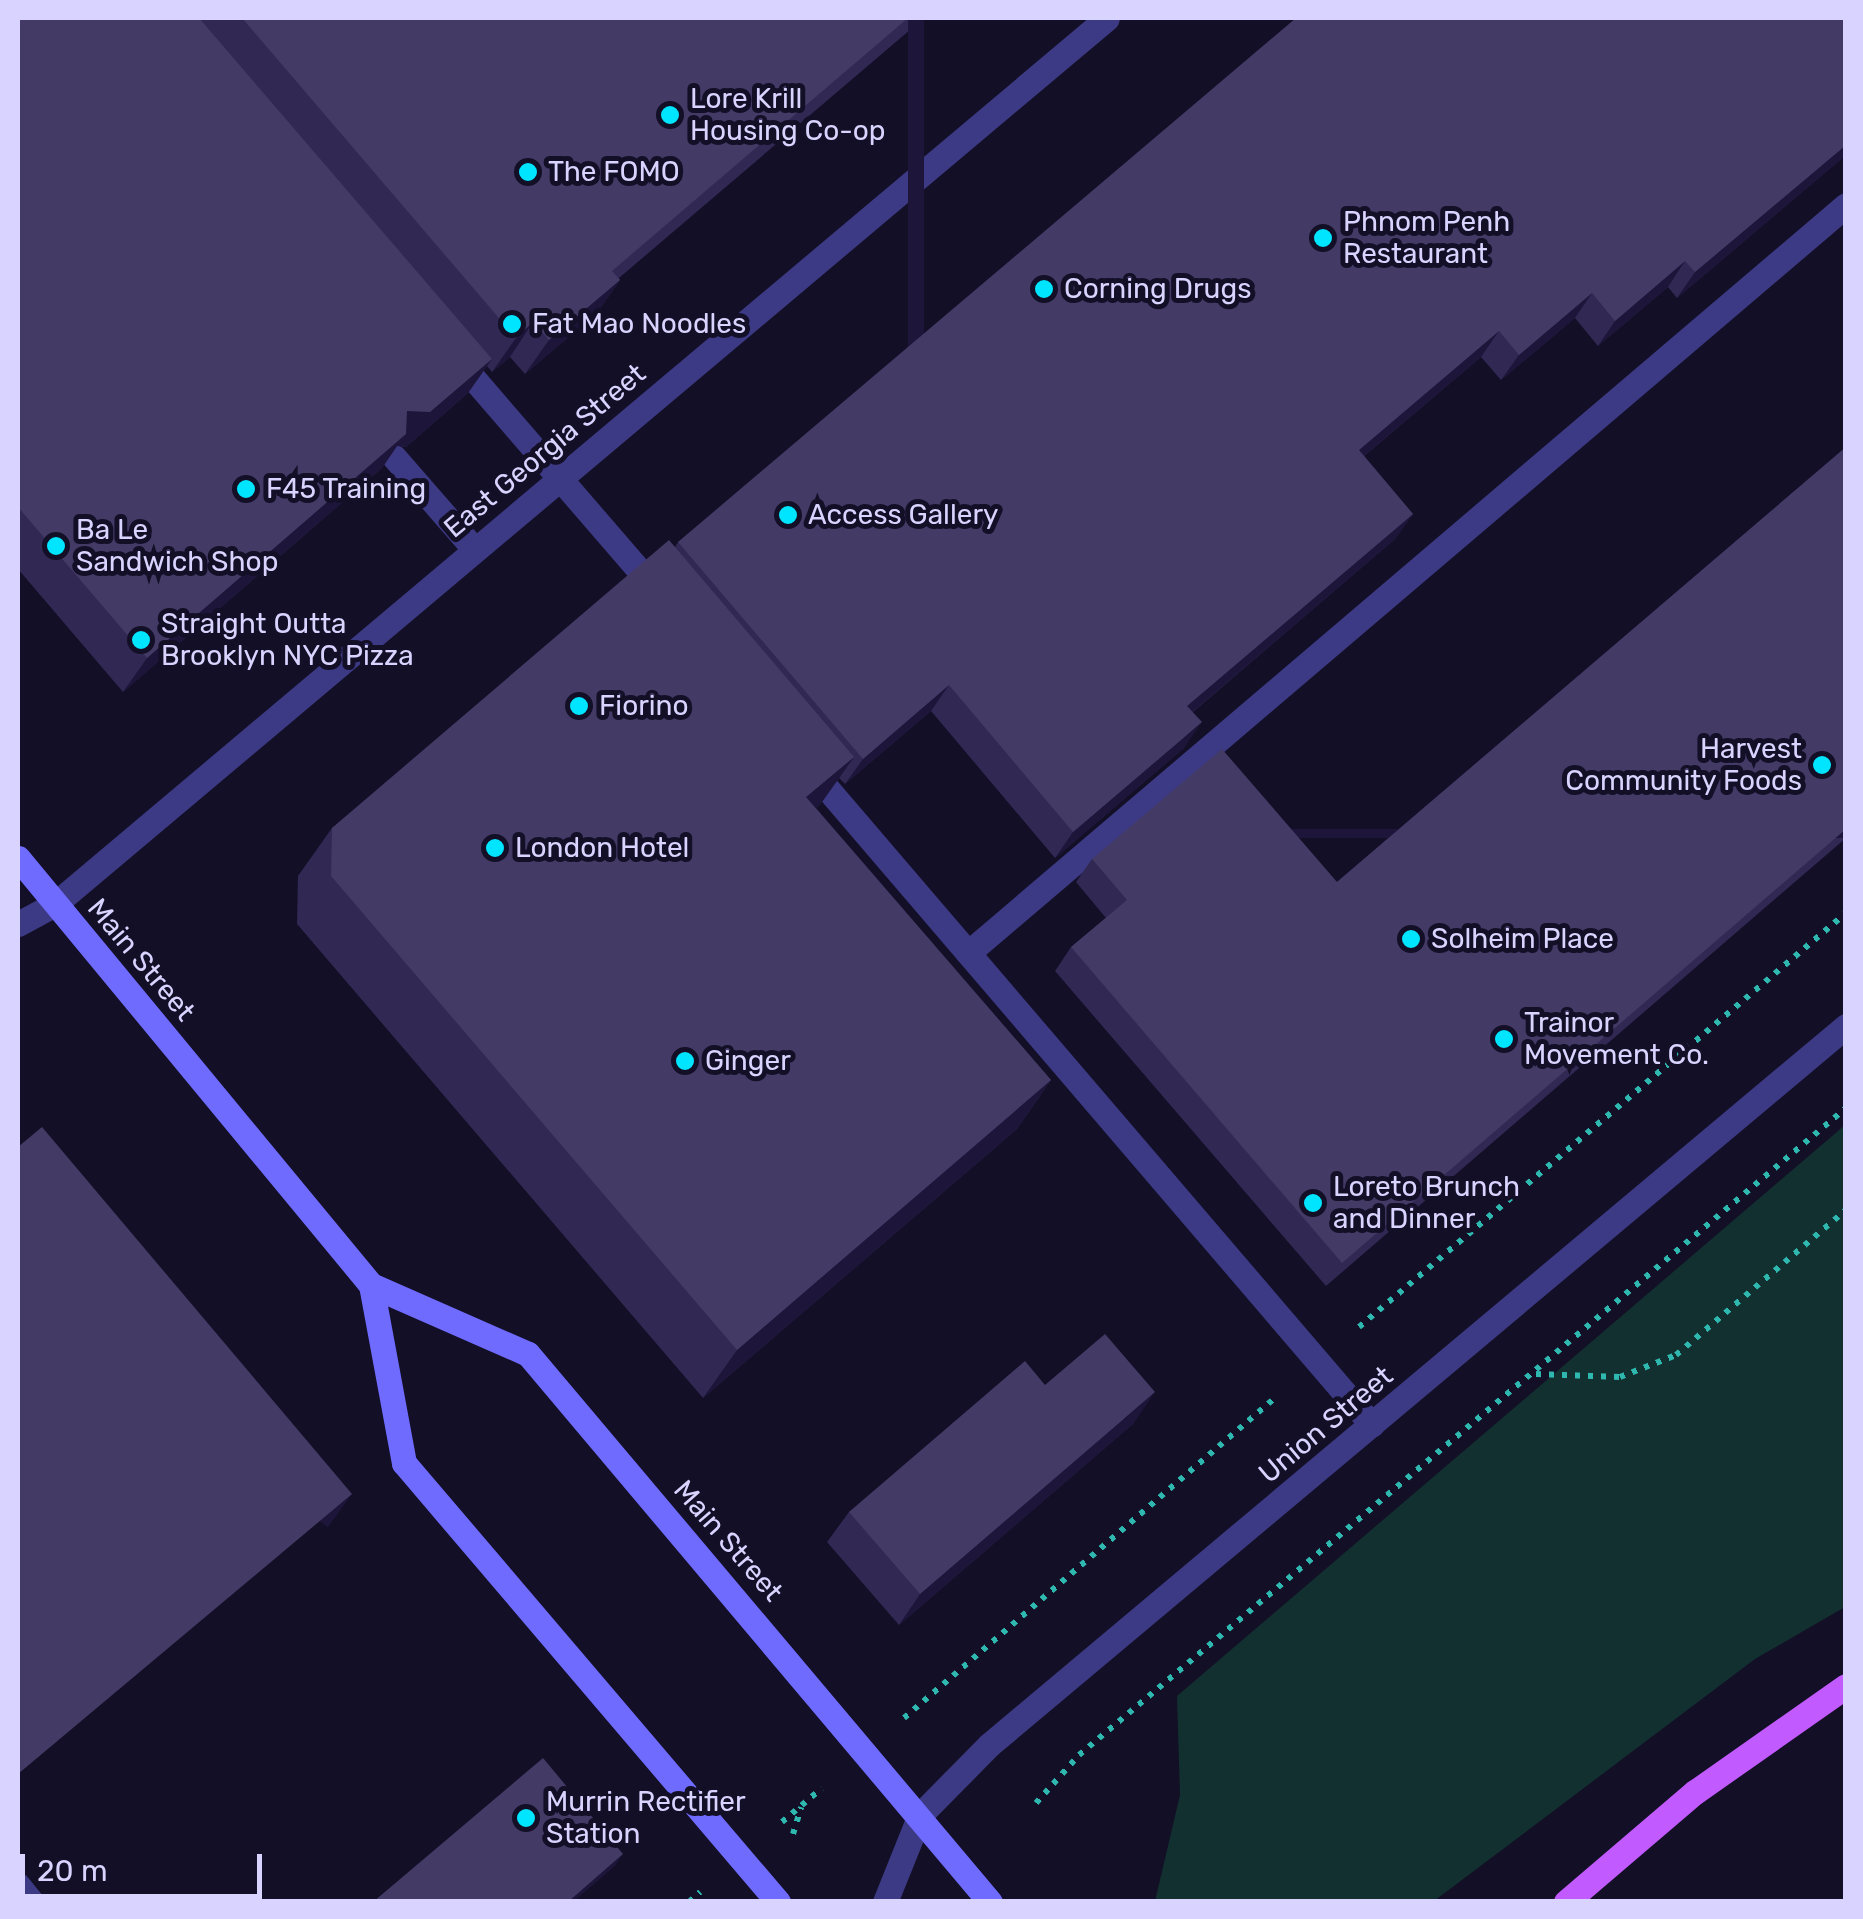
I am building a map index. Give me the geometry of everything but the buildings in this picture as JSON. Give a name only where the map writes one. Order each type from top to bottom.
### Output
[{"type":"main road","name":"Main Street","points":[[18,858],[372,1285],[528,1354],[990,1902]]},
{"type":"main road","name":"Main Street","points":[[372,1285],[404,1463],[778,1902]]},
{"type":"main road","points":[[1566,1902],[1695,1792],[1846,1686]]},
{"type":"street","name":"East Georgia Street","points":[[18,924],[55,904],[1107,18]]},
{"type":"street","points":[[968,953],[1846,205]]},
{"type":"street","points":[[436,335],[673,610]]},
{"type":"street","points":[[394,458],[475,550]]},
{"type":"street","points":[[789,744],[1372,1426]]},
{"type":"street","name":"Union Street","points":[[885,1902],[920,1815],[989,1746],[1846,1026]]},
{"type":"street","points":[[18,1884],[32,1902]]},
{"type":"path","name":"Union Street","points":[[1356,1330],[1846,913]]},
{"type":"path","points":[[1036,1803],[1079,1755],[1846,1108]]},
{"type":"path","points":[[1535,1374],[1620,1377],[1676,1355],[1846,1210]]},
{"type":"path","name":"Union Street","points":[[941,1687],[1265,1406]]},
{"type":"green space","points":[[1845,1125],[1845,1607],[1755,1659],[1434,1901],[1155,1901],[1180,1795],[1177,1696]]},
{"type":"place","name":"Lore Krill Housing Co-op","points":[[670,115]]},
{"type":"place","name":"The FOMO","points":[[528,172]]},
{"type":"place","name":"Phnom Penh Restaurant","points":[[1323,238]]},
{"type":"place","name":"Corning Drugs","points":[[1044,289]]},
{"type":"place","name":"Fat Mao Noodles","points":[[512,324]]},
{"type":"place","name":"F45 Training","points":[[246,489]]},
{"type":"place","name":"Access Gallery","points":[[788,515]]},
{"type":"place","name":"Ba Le Sandwich Shop","points":[[56,546]]},
{"type":"place","name":"Straight Outta Brooklyn NYC Pizza","points":[[141,640]]},
{"type":"place","name":"Fiorino","points":[[579,706]]},
{"type":"place","name":"Harvest Community Foods","points":[[1822,765]]},
{"type":"place","name":"London Hotel","points":[[495,848]]},
{"type":"place","name":"Solheim Place","points":[[1411,939]]},
{"type":"place","name":"Trainor Movement Co.","points":[[1504,1039]]},
{"type":"place","name":"Ginger","points":[[685,1061]]},
{"type":"place","name":"Loreto Brunch and Dinner","points":[[1313,1203]]},
{"type":"place","name":"Murrin Rectifier Station","points":[[526,1818]]}]
